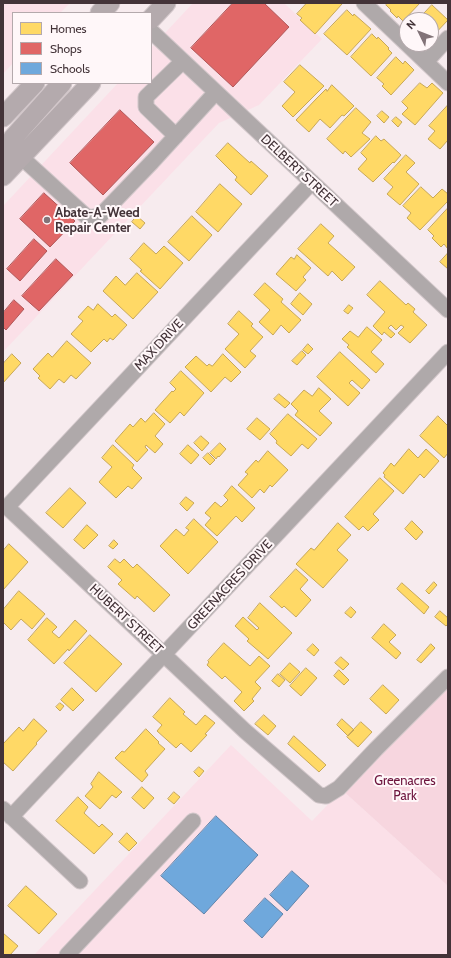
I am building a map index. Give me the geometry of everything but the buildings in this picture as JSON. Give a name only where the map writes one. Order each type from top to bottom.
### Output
[{"type":"main road","points":[[101,12],[110,3]]},
{"type":"main road","points":[[152,18],[166,3]]},
{"type":"main road","points":[[3,117],[34,84]]},
{"type":"main road","points":[[3,176],[12,156],[13,138],[61,84]]},
{"type":"main road","points":[[12,156],[90,84]]},
{"type":"street","points":[[364,3],[448,83]]},
{"type":"street","name":"DELBERT STREET","points":[[152,32],[448,310]]},
{"type":"street","points":[[426,62],[448,38]]},
{"type":"street","points":[[176,136],[146,107],[146,97],[183,61]]},
{"type":"street","points":[[12,156],[88,218],[100,216],[216,92]]},
{"type":"street","name":"MAX DRIVE","points":[[7,507],[312,182]]},
{"type":"street","name":"GREENACRES DRIVE","points":[[7,813],[164,655],[448,352]]},
{"type":"street","name":"HUBERT STREET","points":[[7,507],[245,731],[313,792],[319,795],[326,796],[339,788],[376,748],[448,677]]},
{"type":"street","points":[[7,813],[80,882]]},
{"type":"street","points":[[67,955],[193,821]]},
{"type":"shaded area","points":[[3,3],[70,3],[61,12],[12,12],[12,64],[3,74]]},
{"type":"shaded area","points":[[193,3],[284,3],[322,39],[259,105],[219,123],[3,352],[3,206],[117,84],[152,84],[152,47]]},
{"type":"shaded area","points":[[231,745],[312,821],[342,790],[448,886],[448,955],[34,955]]},
{"type":"green space","name":"Greenacres Park","points":[[448,687],[448,886],[342,790]]},
{"type":"place","name":"Abate-A-Weed Repair Center","points":[[47,220]]}]
